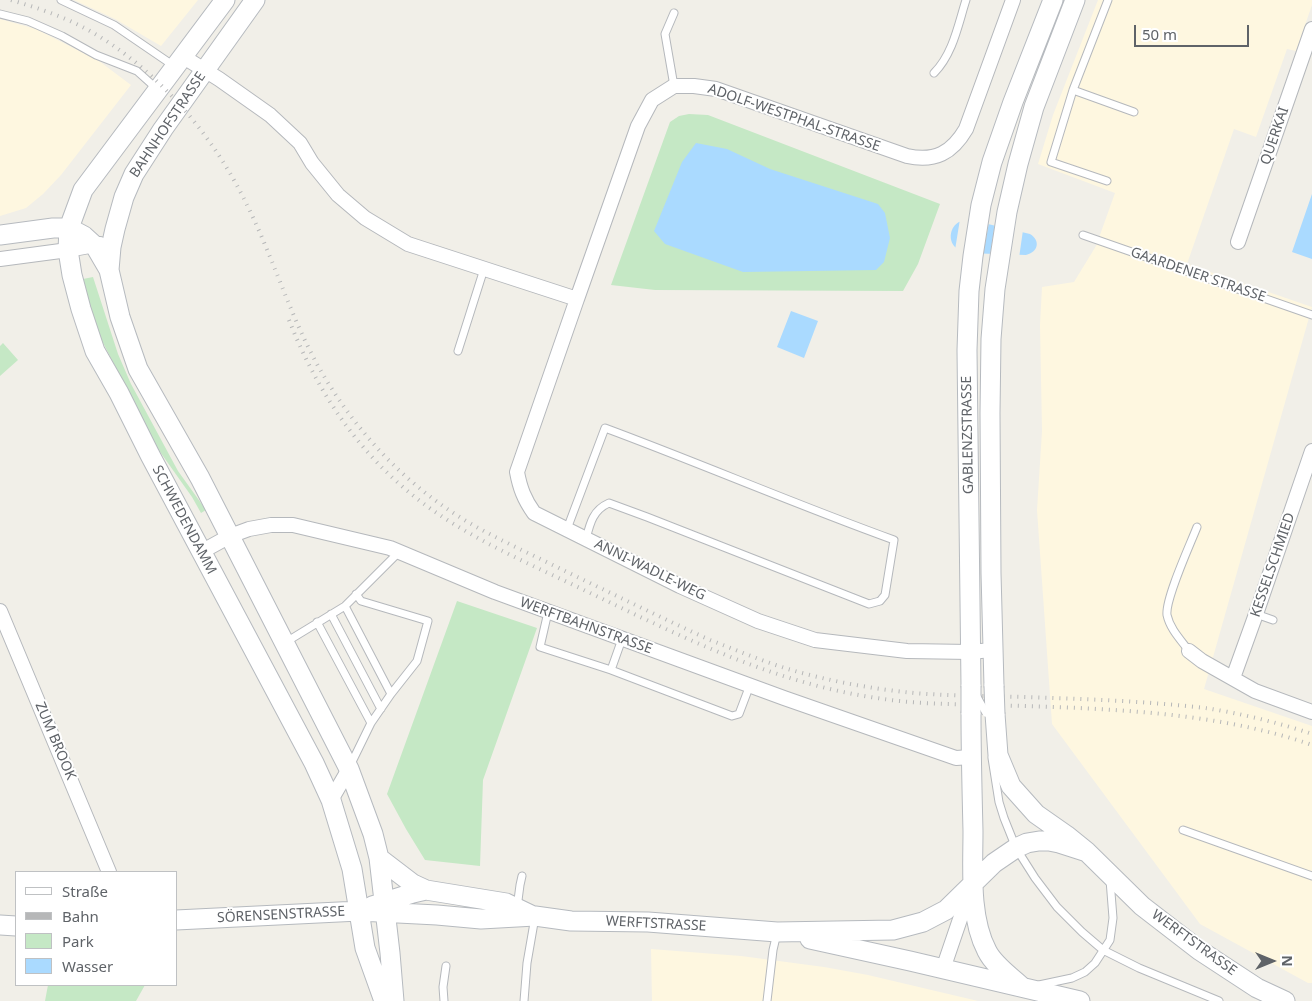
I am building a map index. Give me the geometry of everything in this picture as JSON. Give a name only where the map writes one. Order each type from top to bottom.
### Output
[{"type":"main road","name":"BAHNHOFSTRASSE","points":[[69,228],[83,190],[224,0]]},
{"type":"main road","name":"BAHNHOFSTRASSE","points":[[113,236],[124,197],[134,174],[255,0]]},
{"type":"main road","name":"GABLENZSTRASSE","points":[[985,715],[971,686],[967,368],[969,292],[981,205],[992,162],[1053,0]]},
{"type":"main road","name":"GABLENZSTRASSE","points":[[972,884],[971,757],[994,686],[990,413],[991,339],[995,289],[1007,212],[1018,164],[1034,107],[1075,0]]},
{"type":"main road","points":[[0,235],[53,228],[69,228],[84,236],[94,246],[109,270],[120,317],[138,369],[230,536],[349,769],[373,834],[379,858],[394,1001]]},
{"type":"main road","name":"SCHWEDENDAMM","points":[[69,228],[68,250],[72,275],[95,351],[314,763],[330,800],[352,870],[365,948],[384,1001]]},
{"type":"main road","points":[[109,270],[113,236]]},
{"type":"main road","name":"WERFTSTRASSE","points":[[985,715],[998,755],[1011,786],[1036,814],[1087,852],[1142,906],[1199,950],[1257,988],[1284,1001]]},
{"type":"main road","name":"WERFTSTRASSE","points":[[384,907],[436,915],[481,919],[535,916],[571,921],[648,922],[777,932],[893,930],[923,922],[946,910],[994,863],[1027,843],[1049,841],[1087,852]]},
{"type":"main road","name":"WERFTSTRASSE","points":[[379,858],[413,884],[426,890],[506,903],[535,916]]},
{"type":"main road","name":"WERFTSTRASSE","points":[[972,884],[979,930],[988,953],[1000,968],[1024,988]]},
{"type":"main road","name":"WERFTSTRASSE","points":[[384,907],[413,893],[426,890]]},
{"type":"main road","name":"SÖRENSENSTRASSE","points":[[178,920],[359,911],[384,907]]},
{"type":"main road","points":[[0,925],[15,926]]},
{"type":"main road","name":"WERFTSTRASSE","points":[[777,932],[1080,1001]]},
{"type":"street","name":"ADOLF-WESTPHAL-STRASSE","points":[[674,86],[716,89],[907,156],[933,157],[952,148],[966,129],[1013,0]]},
{"type":"street","name":"QUERKAI","points":[[1238,242],[1312,29]]},
{"type":"street","points":[[178,61],[205,70],[270,115],[300,143],[312,163],[338,195],[365,218],[408,244],[577,299],[638,126],[652,100],[674,86]]},
{"type":"street","points":[[0,259],[94,246],[105,242],[113,236]]},
{"type":"street","name":"ANNI-WADLE-WEG","points":[[577,299],[517,472],[520,489],[534,513],[680,586],[758,621],[815,640],[907,652],[992,650]]},
{"type":"street","name":"KESSELSCHMIED","points":[[1233,678],[1312,451]]},
{"type":"street","name":"WERFTBAHNSTRASSE","points":[[201,552],[230,536],[250,529],[271,525],[293,525],[400,551],[495,592],[750,686],[956,758],[971,757]]},
{"type":"street","name":"ZUM BROOK","points":[[0,611],[109,871]]},
{"type":"street","points":[[1189,651],[1202,661],[1255,691],[1312,712]]},
{"type":"street","points":[[330,800],[349,769]]},
{"type":"street","name":"WERFTSTRASSE","points":[[943,969],[972,884]]},
{"type":"lane","points":[[61,0],[114,25],[178,61]]},
{"type":"lane","points":[[934,74],[948,56],[966,0]]},
{"type":"lane","points":[[1107,181],[1052,162],[1073,90],[1108,0]]},
{"type":"lane","points":[[674,13],[665,34],[674,86]]},
{"type":"lane","points":[[0,14],[28,21],[62,36],[96,55],[137,71],[157,90]]},
{"type":"lane","points":[[1073,90],[1134,112]]},
{"type":"lane","name":"GAARDENER STRASSE","points":[[1083,235],[1312,314]]},
{"type":"lane","points":[[458,351],[484,269]]},
{"type":"lane","points":[[567,529],[605,428],[894,540],[885,596],[880,601],[869,604],[609,503],[601,506],[590,521],[586,539]]},
{"type":"lane","points":[[1189,651],[1174,630],[1167,612],[1169,598],[1197,527]]},
{"type":"lane","points":[[283,643],[345,606],[400,551]]},
{"type":"lane","points":[[349,769],[371,723],[417,661],[428,621],[361,600],[356,594]]},
{"type":"lane","points":[[345,606],[391,694]]},
{"type":"lane","points":[[548,612],[540,647],[611,670],[732,716],[739,714],[750,686]]},
{"type":"lane","points":[[331,614],[381,709]]},
{"type":"lane","points":[[1256,614],[1273,620]]},
{"type":"lane","points":[[317,622],[371,723]]},
{"type":"lane","points":[[611,670],[622,639]]},
{"type":"lane","points":[[989,740],[999,802],[1016,848],[1035,878],[1057,907],[1103,950],[1139,968],[1218,1001]]},
{"type":"lane","points":[[1183,830],[1312,876]]},
{"type":"lane","points":[[1024,988],[1072,978],[1085,972],[1095,963],[1110,940],[1113,918],[1110,875]]},
{"type":"lane","points":[[517,908],[522,876]]},
{"type":"lane","points":[[524,1001],[527,963],[535,916]]},
{"type":"lane","points":[[767,1001],[777,932]]},
{"type":"lane","points":[[444,1001],[443,987],[446,966]]},
{"type":"shaded area","points":[[74,0],[198,0],[161,46],[115,19]]},
{"type":"shaded area","points":[[1098,0],[1312,0],[1296,51],[1287,49],[1256,137],[1234,129],[1187,264],[1312,307],[1204,689],[1312,726],[1312,983],[1308,983],[1200,924],[1052,724],[1037,510],[1042,431],[1040,325],[1042,287],[1074,282],[1096,246],[1115,193],[1038,164],[1053,115]]},
{"type":"shaded area","points":[[0,19],[36,29],[99,61],[131,85],[61,175],[43,194],[26,208],[0,216]]},
{"type":"shaded area","points":[[651,949],[741,956],[824,967],[868,975],[978,1001],[652,1001]]},
{"type":"green space","points":[[689,114],[708,115],[940,204],[918,264],[903,291],[655,290],[611,285],[670,122],[679,116]]},
{"type":"green space","points":[[93,277],[118,354],[131,384],[178,471],[206,510],[201,513],[158,449],[100,337],[83,283],[83,279]]},
{"type":"green space","points":[[3,343],[18,360],[0,376],[0,346]]},
{"type":"green space","points":[[457,601],[537,628],[483,780],[480,866],[425,860],[387,794]]},
{"type":"green space","points":[[48,986],[144,986],[136,1001],[45,1001]]},
{"type":"water","points":[[696,143],[727,149],[770,169],[878,204],[885,213],[890,238],[884,262],[876,270],[743,272],[665,244],[654,231],[682,162]]},
{"type":"water","points":[[1312,194],[1312,259],[1292,252]]},
{"type":"water","points":[[971,220],[1030,234],[1036,240],[1037,246],[1030,254],[1026,255],[966,253],[955,247],[951,241],[951,234],[956,224]]},
{"type":"water","points":[[791,311],[818,321],[804,358],[777,347]]},
{"type":"pier","points":[[966,217],[989,222],[983,256],[960,254],[955,250],[960,219]]},
{"type":"pier","points":[[995,223],[1023,230],[1019,258],[990,256]]},
{"type":"railway","points":[[11,0],[51,13],[90,31],[138,65],[181,106],[218,154],[234,179],[265,245],[307,345],[342,404],[371,441],[409,479],[437,502],[482,530],[710,640],[778,666],[835,681],[914,693],[1115,701],[1205,708],[1259,719],[1312,734]]},
{"type":"railway","points":[[289,320],[298,343],[320,386],[346,426],[377,463],[416,498],[486,543],[656,625],[728,656],[801,681],[838,691],[877,698],[932,703],[1152,713],[1234,724],[1274,733],[1312,745]]}]
